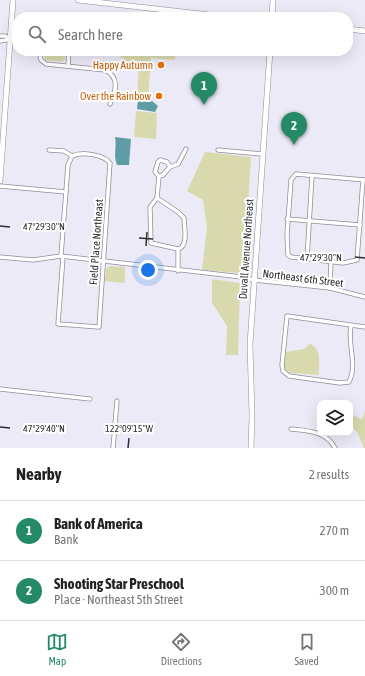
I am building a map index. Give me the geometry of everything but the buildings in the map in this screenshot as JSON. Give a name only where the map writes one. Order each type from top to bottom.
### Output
[{"type":"main road","points":[[12,12],[13,0]]},
{"type":"main road","points":[[78,0],[120,2],[191,12]]},
{"type":"main road","points":[[272,12],[273,0]]},
{"type":"main road","points":[[0,181],[2,121],[12,13]]},
{"type":"main road","points":[[353,30],[365,31]]},
{"type":"main road","name":"Duvall Avenue Northeast","points":[[251,448],[252,416],[250,344],[270,56]]},
{"type":"street","points":[[0,36],[10,40]]},
{"type":"street","points":[[0,41],[10,40]]},
{"type":"street","points":[[39,56],[43,63],[111,72],[116,82],[115,94],[110,104]]},
{"type":"street","points":[[68,66],[69,56]]},
{"type":"street","points":[[159,176],[163,175],[170,167],[178,164],[186,149]]},
{"type":"street","points":[[49,150],[64,151],[72,156],[68,161],[62,256]]},
{"type":"street","points":[[218,150],[262,154]]},
{"type":"street","name":"Field Place Northeast","points":[[62,256],[58,324],[99,328],[110,163],[107,159],[79,154],[72,156]]},
{"type":"street","points":[[157,198],[178,212],[184,218],[185,244],[182,248],[178,249],[151,243],[150,206],[157,198],[159,176],[155,172],[160,160],[167,162],[170,167]]},
{"type":"street","points":[[296,174],[312,176],[364,180],[356,260],[349,263],[291,257],[288,254],[288,219],[291,180],[296,174]]},
{"type":"street","points":[[308,259],[312,176]]},
{"type":"street","points":[[0,186],[66,192]]},
{"type":"street","points":[[288,219],[360,225]]},
{"type":"street","points":[[178,249],[178,271]]},
{"type":"street","name":"Northeast 6th Street","points":[[0,257],[33,260],[62,256],[330,288],[365,297]]},
{"type":"street","points":[[330,288],[331,261]]},
{"type":"street","points":[[351,326],[349,335],[353,357],[349,382],[333,382],[289,376],[285,374],[282,365],[287,316],[365,327]]},
{"type":"street","points":[[0,389],[90,398]]},
{"type":"street","points":[[113,448],[117,401]]},
{"type":"street","points":[[291,429],[321,434],[327,438],[335,448]]},
{"type":"green space","points":[[44,56],[65,56],[62,62],[46,60]]},
{"type":"green space","points":[[120,56],[175,56],[175,60],[151,58],[148,99],[137,98],[139,65],[130,64]]},
{"type":"green space","points":[[136,111],[157,113],[156,139],[134,137]]},
{"type":"green space","points":[[205,152],[251,157],[244,267],[239,273],[202,270],[207,228],[203,200],[187,191]]},
{"type":"green space","points":[[110,266],[125,267],[125,283],[105,281],[106,269]]},
{"type":"green space","points":[[212,279],[240,283],[238,355],[226,355],[227,326],[212,303]]},
{"type":"green space","points":[[310,344],[314,346],[318,353],[319,375],[291,373],[284,368],[285,352],[304,349]]},
{"type":"green space","points":[[365,410],[365,448],[357,432],[353,429],[353,415],[362,420]]},
{"type":"water","points":[[138,100],[152,101],[158,106],[155,112],[137,109]]},
{"type":"water","points":[[115,137],[131,139],[129,165],[117,165],[115,158]]},
{"type":"place","name":"Happy Autumn","points":[[161,65]]},
{"type":"place","name":"Over the Rainbow","points":[[159,96]]},
{"type":"place","name":"Bank of America","points":[[204,105]]},
{"type":"place","name":"Shooting Star Preschool","points":[[294,145]]}]
